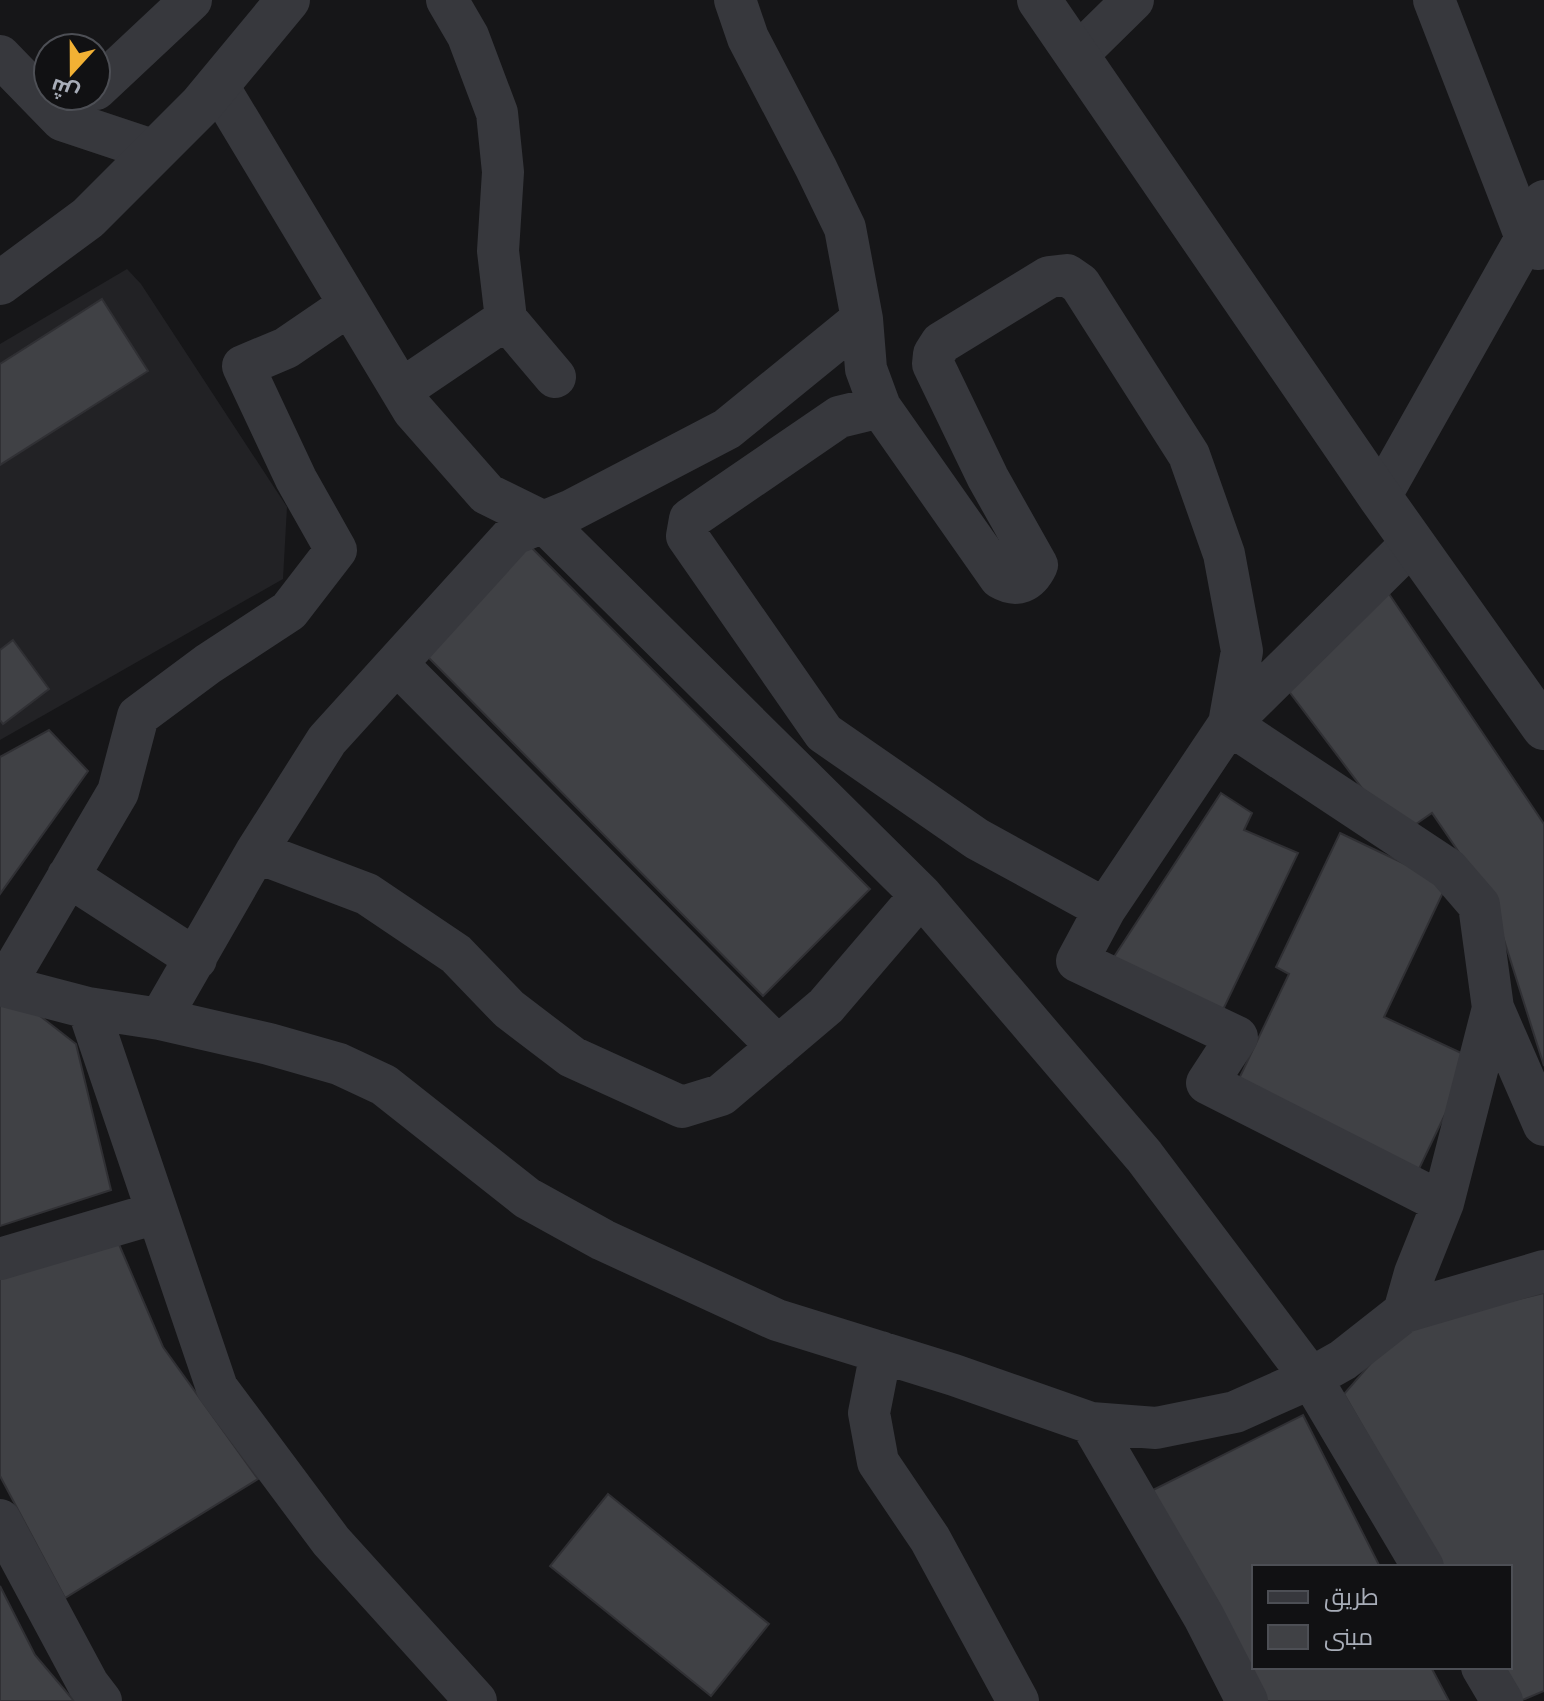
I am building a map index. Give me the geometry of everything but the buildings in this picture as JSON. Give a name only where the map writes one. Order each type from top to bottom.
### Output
[{"type":"street","points":[[112,74],[191,0]]},
{"type":"street","points":[[0,283],[88,218],[218,86],[288,0]]},
{"type":"street","points":[[447,0],[468,36],[497,113],[503,172],[498,251],[506,319],[555,377]]},
{"type":"street","points":[[735,0],[748,38],[845,228],[862,319],[866,369],[880,407],[1000,578],[1010,584],[1031,577],[1037,565],[1033,553],[988,478],[933,364],[934,354],[941,343],[1049,277],[1067,275],[1080,284],[1189,455],[1224,554],[1242,651],[1229,724]]},
{"type":"street","points":[[1039,0],[1380,497],[1544,728]]},
{"type":"street","points":[[1077,55],[1133,0]]},
{"type":"street","points":[[1434,0],[1535,246]]},
{"type":"street","points":[[0,56],[32,78]]},
{"type":"street","points":[[218,86],[413,410],[487,494],[544,522],[921,895],[1144,1156],[1311,1378],[1422,1565]]},
{"type":"street","points":[[82,112],[155,151]]},
{"type":"street","points":[[1380,497],[1535,246],[1544,201]]},
{"type":"street","points":[[349,305],[286,348],[243,366],[296,479],[336,550],[289,611],[208,664],[138,716],[118,792],[2,986],[88,1008],[160,1019],[269,1044],[339,1064],[384,1085],[527,1198],[603,1240],[777,1320],[1091,1423],[1156,1428],[1235,1412],[1343,1360],[1404,1312],[1544,1271]]},
{"type":"street","points":[[401,390],[506,319]]},
{"type":"street","points":[[160,1019],[256,852],[327,740],[514,534],[570,511],[727,429],[862,319]]},
{"type":"street","points":[[880,407],[839,417],[827,425],[690,519],[687,536],[824,733],[977,839],[1105,909]]},
{"type":"street","points":[[1412,543],[1229,724],[1105,909],[1077,961],[1237,1037],[1207,1083],[1443,1203]]},
{"type":"street","points":[[397,664],[778,1047]]},
{"type":"street","points":[[1229,724],[1448,869],[1479,905],[1493,1008],[1544,1125]]},
{"type":"street","points":[[256,852],[367,894],[456,954],[509,1009],[572,1057],[682,1107],[721,1095],[826,1006],[921,895]]},
{"type":"street","points":[[68,876],[196,959]]},
{"type":"street","points":[[88,1008],[217,1388],[331,1541],[476,1701]]},
{"type":"street","points":[[1404,1312],[1415,1273],[1443,1203],[1493,1008]]},
{"type":"street","points":[[0,1259],[156,1213]]},
{"type":"street","points":[[881,1352],[869,1413],[878,1462],[930,1539],[1018,1701]]},
{"type":"street","points":[[1091,1423],[1204,1617],[1247,1701]]},
{"type":"street","points":[[0,1520],[88,1684],[101,1701]]},
{"type":"street","points":[[1483,1669],[1502,1701]]},
{"type":"shaded area","points":[[127,269],[141,284],[287,507],[283,579],[0,740],[0,344]]}]
